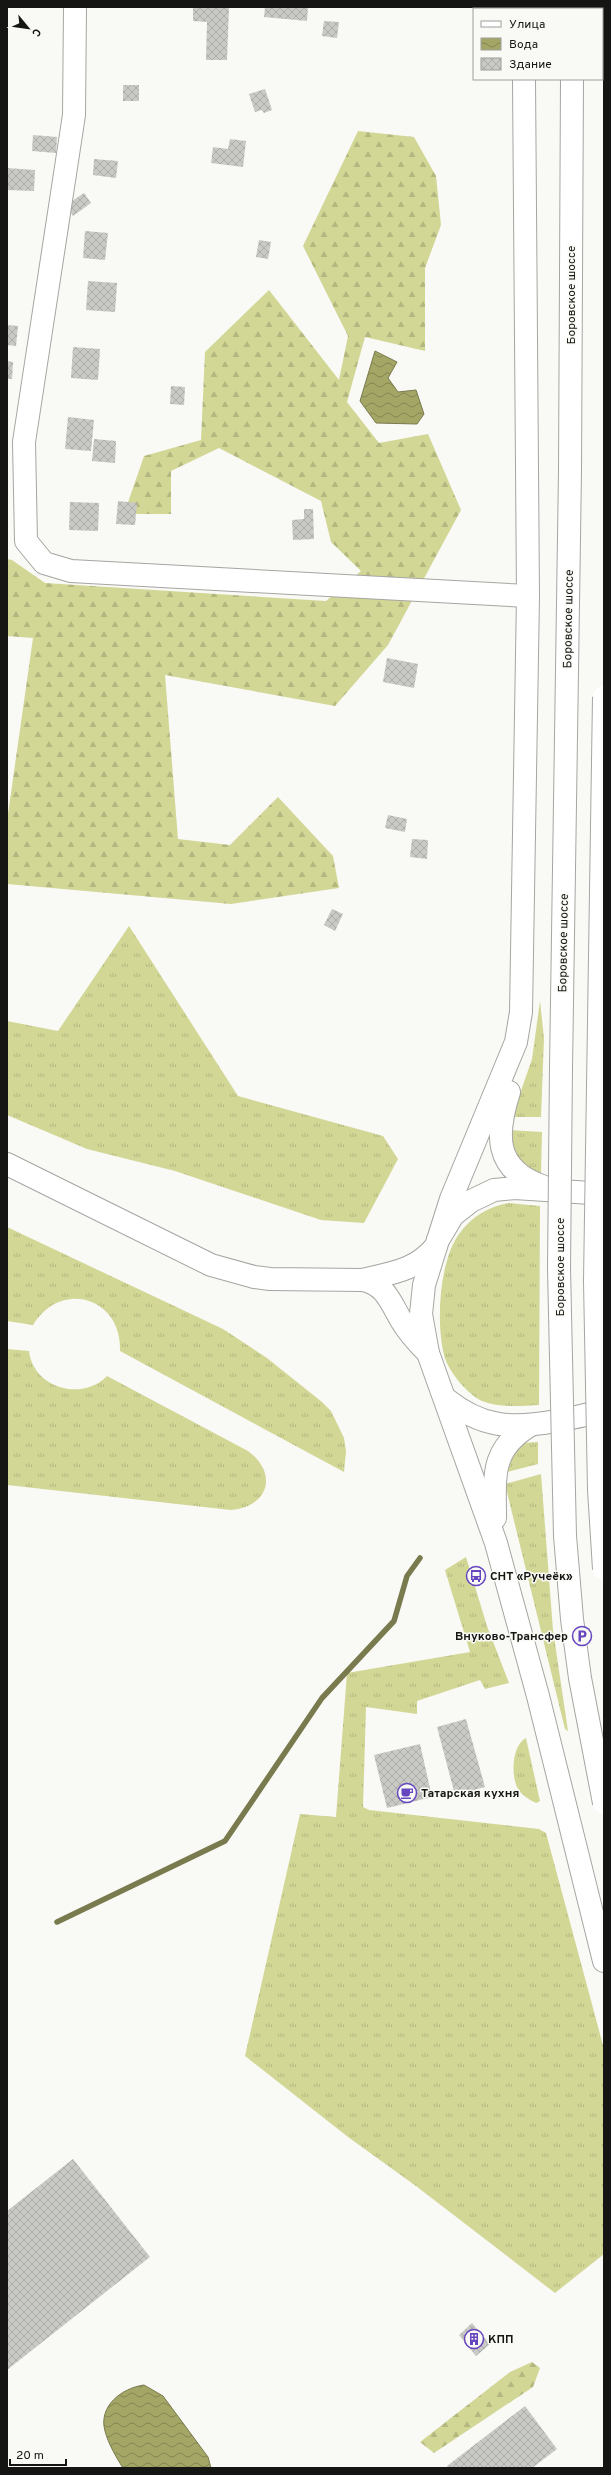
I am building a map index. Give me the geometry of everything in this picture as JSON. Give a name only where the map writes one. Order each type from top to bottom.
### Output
[{"type":"main road","points":[[75,7],[74,115],[24,442],[26,541],[44,563],[71,571],[528,596]]},
{"type":"main road","points":[[524,80],[528,596],[523,932],[518,1062],[500,1125],[503,1152],[516,1173],[531,1182],[554,1190]]},
{"type":"main road","name":"Боровское шоссе","points":[[572,80],[570,471],[559,1253],[562,1471],[572,1619],[585,1706],[604,1803]]},
{"type":"main road","points":[[604,697],[595,1281],[599,1490],[604,1569]]},
{"type":"main road","points":[[518,1033],[451,1199],[437,1243],[422,1301],[421,1322],[428,1353],[446,1399],[495,1539],[538,1696],[604,1961]]},
{"type":"main road","points":[[7,1164],[211,1265],[270,1279],[362,1280],[409,1269],[424,1259],[437,1243],[453,1215],[479,1196],[500,1189],[554,1190],[600,1195]]},
{"type":"main road","points":[[362,1280],[377,1285],[386,1293],[404,1325],[428,1353]]},
{"type":"main road","points":[[446,1399],[480,1420],[500,1425],[529,1426],[604,1410]]},
{"type":"main road","points":[[495,1539],[496,1464],[508,1442],[529,1426]]},
{"type":"green space","points":[[358,131],[414,137],[436,176],[441,225],[425,268],[425,351],[365,337],[347,402],[379,443],[428,434],[461,510],[388,645],[335,706],[165,675],[178,839],[230,845],[278,797],[333,856],[339,888],[231,904],[7,884],[7,821],[33,638],[7,636],[7,559],[12,560],[45,583],[326,601],[361,571],[331,542],[321,501],[219,448],[171,471],[171,514],[124,514],[144,456],[201,440],[205,352],[269,290],[339,380],[348,336],[303,246]]},
{"type":"green space","points":[[129,926],[238,1096],[383,1136],[398,1159],[364,1223],[321,1220],[175,1171],[87,1149],[7,1115],[7,1021],[58,1031]]},
{"type":"green space","points":[[540,1001],[544,1038],[541,1117],[514,1117],[513,1114],[532,1059]]},
{"type":"green space","points":[[508,1130],[542,1132],[541,1173],[532,1171],[516,1163]]},
{"type":"green space","points":[[509,1203],[540,1206],[539,1405],[503,1406],[476,1398],[464,1388],[454,1375],[444,1355],[440,1326],[441,1293],[443,1276],[452,1246],[459,1234],[469,1222],[481,1213],[502,1204]]},
{"type":"green space","points":[[7,1227],[223,1329],[267,1358],[331,1411],[344,1438],[346,1451],[344,1472],[120,1351],[118,1332],[111,1318],[101,1307],[88,1300],[73,1299],[59,1302],[45,1311],[33,1325],[7,1321]]},
{"type":"green space","points":[[7,1349],[29,1351],[32,1364],[39,1374],[49,1382],[60,1387],[72,1389],[85,1388],[97,1384],[107,1376],[248,1451],[258,1460],[264,1470],[266,1479],[265,1488],[261,1496],[254,1503],[244,1508],[231,1510],[7,1485]]},
{"type":"green space","points":[[538,1442],[538,1464],[503,1473],[504,1467],[522,1443]]},
{"type":"green space","points":[[541,1474],[553,1630],[568,1731],[565,1729],[505,1484]]},
{"type":"green space","points":[[466,1557],[487,1626],[509,1683],[485,1689],[480,1680],[417,1701],[417,1714],[366,1707],[363,1807],[369,1810],[539,1829],[546,1833],[604,2049],[604,2254],[555,2293],[416,2186],[348,2137],[245,2056],[300,1814],[336,1817],[347,1673],[470,1652],[445,1570]]},
{"type":"green space","points":[[526,1738],[540,1801],[536,1803],[528,1798],[517,1787],[514,1775],[515,1753],[521,1742]]},
{"type":"green space","points":[[532,2362],[540,2368],[533,2387],[434,2453],[420,2442],[510,2372]]},
{"type":"water","points":[[375,351],[397,362],[388,378],[398,392],[416,390],[424,414],[417,424],[376,423],[360,401]]},
{"type":"water","points":[[144,2385],[163,2396],[208,2457],[211,2468],[123,2468],[112,2450],[106,2436],[104,2422],[105,2414],[108,2406],[120,2394]]},
{"type":"building","points":[[193,7],[229,7],[227,60],[206,60],[207,22],[193,21]]},
{"type":"building","points":[[265,7],[308,7],[307,21],[264,17]]},
{"type":"building","points":[[324,21],[339,22],[337,38],[322,36]]},
{"type":"building","points":[[123,85],[139,85],[139,101],[123,101]]},
{"type":"building","points":[[265,89],[272,110],[264,113],[262,110],[255,112],[249,94]]},
{"type":"building","points":[[33,135],[57,137],[56,153],[32,151]]},
{"type":"building","points":[[230,139],[246,141],[243,167],[211,163],[213,147],[228,149]]},
{"type":"building","points":[[94,159],[118,161],[116,178],[93,175]]},
{"type":"building","points":[[7,168],[35,170],[34,191],[7,190]]},
{"type":"building","points":[[84,193],[91,203],[73,216],[66,205]]},
{"type":"building","points":[[85,231],[108,233],[105,260],[83,258]]},
{"type":"building","points":[[259,240],[271,242],[268,259],[256,257]]},
{"type":"building","points":[[88,281],[117,283],[115,312],[86,310]]},
{"type":"building","points":[[7,325],[18,326],[16,346],[7,345]]},
{"type":"building","points":[[73,347],[100,349],[98,380],[71,378]]},
{"type":"building","points":[[7,361],[13,362],[12,379],[7,379]]},
{"type":"building","points":[[171,386],[185,387],[184,405],[170,404]]},
{"type":"building","points":[[68,417],[94,420],[91,451],[65,449]]},
{"type":"building","points":[[94,439],[116,441],[115,463],[92,461]]},
{"type":"building","points":[[118,501],[137,503],[135,525],[116,524]]},
{"type":"building","points":[[70,502],[99,503],[98,531],[69,530]]},
{"type":"building","points":[[304,509],[313,509],[314,539],[293,540],[292,520],[304,519]]},
{"type":"building","points":[[387,658],[418,664],[414,688],[383,682]]},
{"type":"building","points":[[388,815],[407,819],[405,832],[385,828]]},
{"type":"building","points":[[412,839],[428,840],[427,859],[410,857]]},
{"type":"building","points":[[332,909],[343,914],[335,931],[324,925]]},
{"type":"building","points":[[466,1719],[485,1787],[455,1795],[437,1727]]},
{"type":"building","points":[[420,1744],[432,1797],[387,1808],[374,1755]]},
{"type":"building","points":[[73,2159],[150,2257],[7,2370],[7,2211]]},
{"type":"building","name":"КПП","points":[[472,2323],[490,2344],[476,2356],[459,2335]]},
{"type":"building","points":[[525,2406],[557,2449],[532,2468],[448,2468],[447,2466]]},
{"type":"waterway","points":[[57,1922],[225,1841],[322,1698],[394,1621],[407,1576],[420,1558]]},
{"type":"place","name":"СНТ «Ручеёк»","points":[[476,1576]]},
{"type":"place","name":"Внуково-Трансфер","points":[[582,1636]]},
{"type":"place","name":"Татарская кухня","points":[[407,1793]]},
{"type":"place","name":"КПП","points":[[474,2339]]}]
